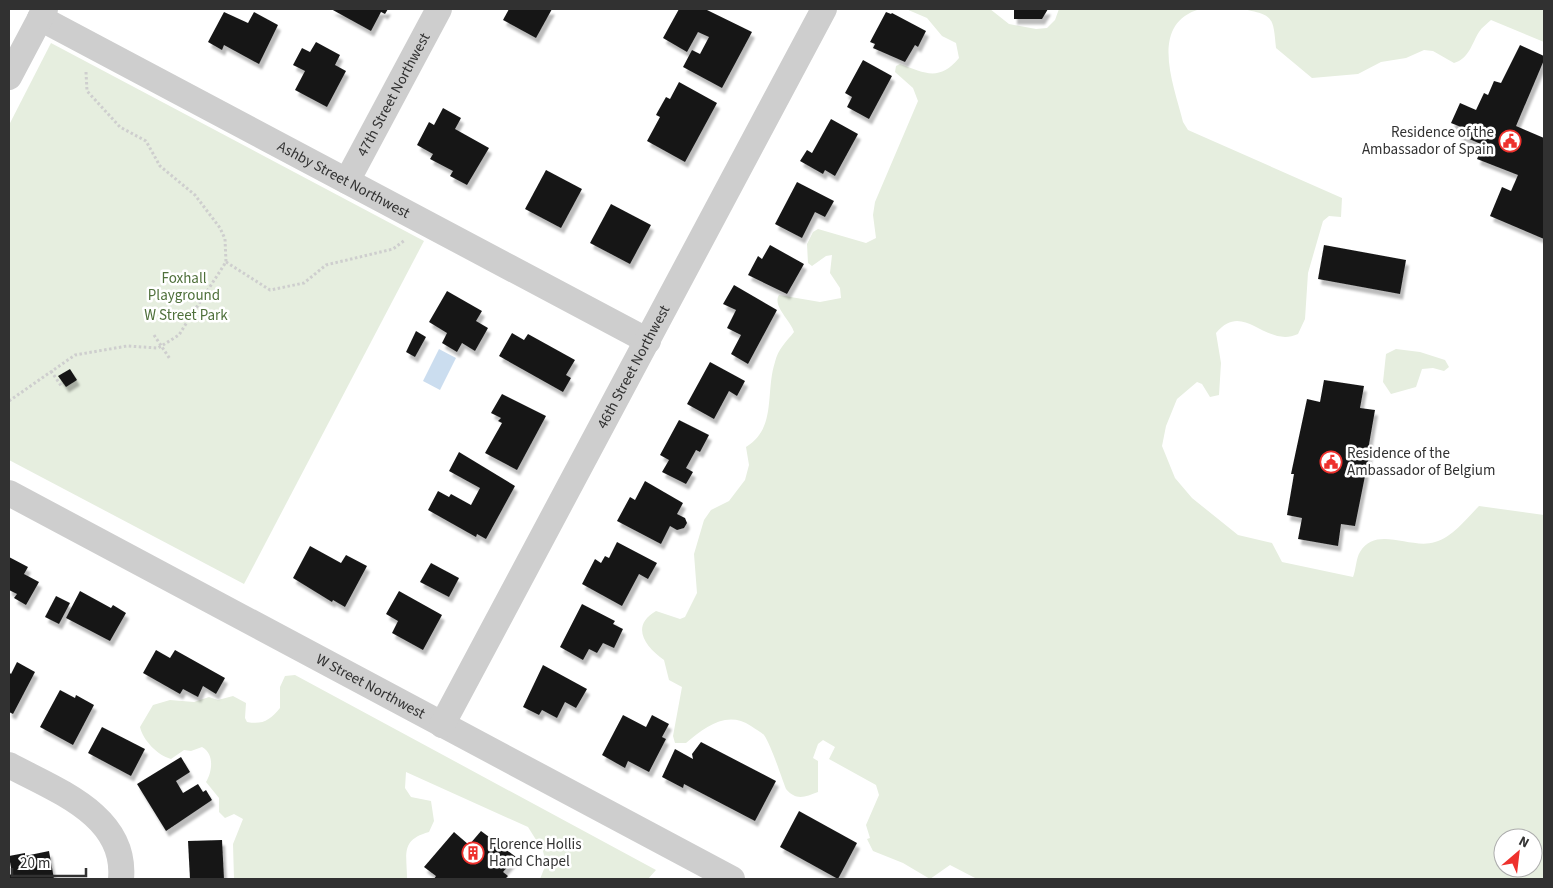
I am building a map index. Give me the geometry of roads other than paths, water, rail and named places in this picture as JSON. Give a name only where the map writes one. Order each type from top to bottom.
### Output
[{"type":"street","name":"47th Street Northwest","points":[[347,180],[439,9]]},
{"type":"street","name":"46th Street Northwest","points":[[442,725],[824,9]]},
{"type":"street","name":"Ashby Street Northwest","points":[[43,13],[91,45],[648,341]]},
{"type":"street","points":[[9,76],[43,13]]},
{"type":"street","name":"W Street Northwest","points":[[9,493],[732,879]]},
{"type":"street","points":[[9,765],[74,800],[96,816],[115,842],[121,864],[121,879]]},
{"type":"water","points":[[439,349],[456,358],[440,390],[423,381]]},
{"type":"place","name":"Residence of the Ambassador of Spain","points":[[1510,141]]},
{"type":"place","name":"Residence of the Ambassador of Belgium","points":[[1331,462]]},
{"type":"place","name":"Florence Hollis Hand Chapel","points":[[473,853]]},
{"type":"park label","name":"Foxhall Playground","points":[[184,286]]},
{"type":"park label","name":"W Street Park","points":[[186,315]]}]
